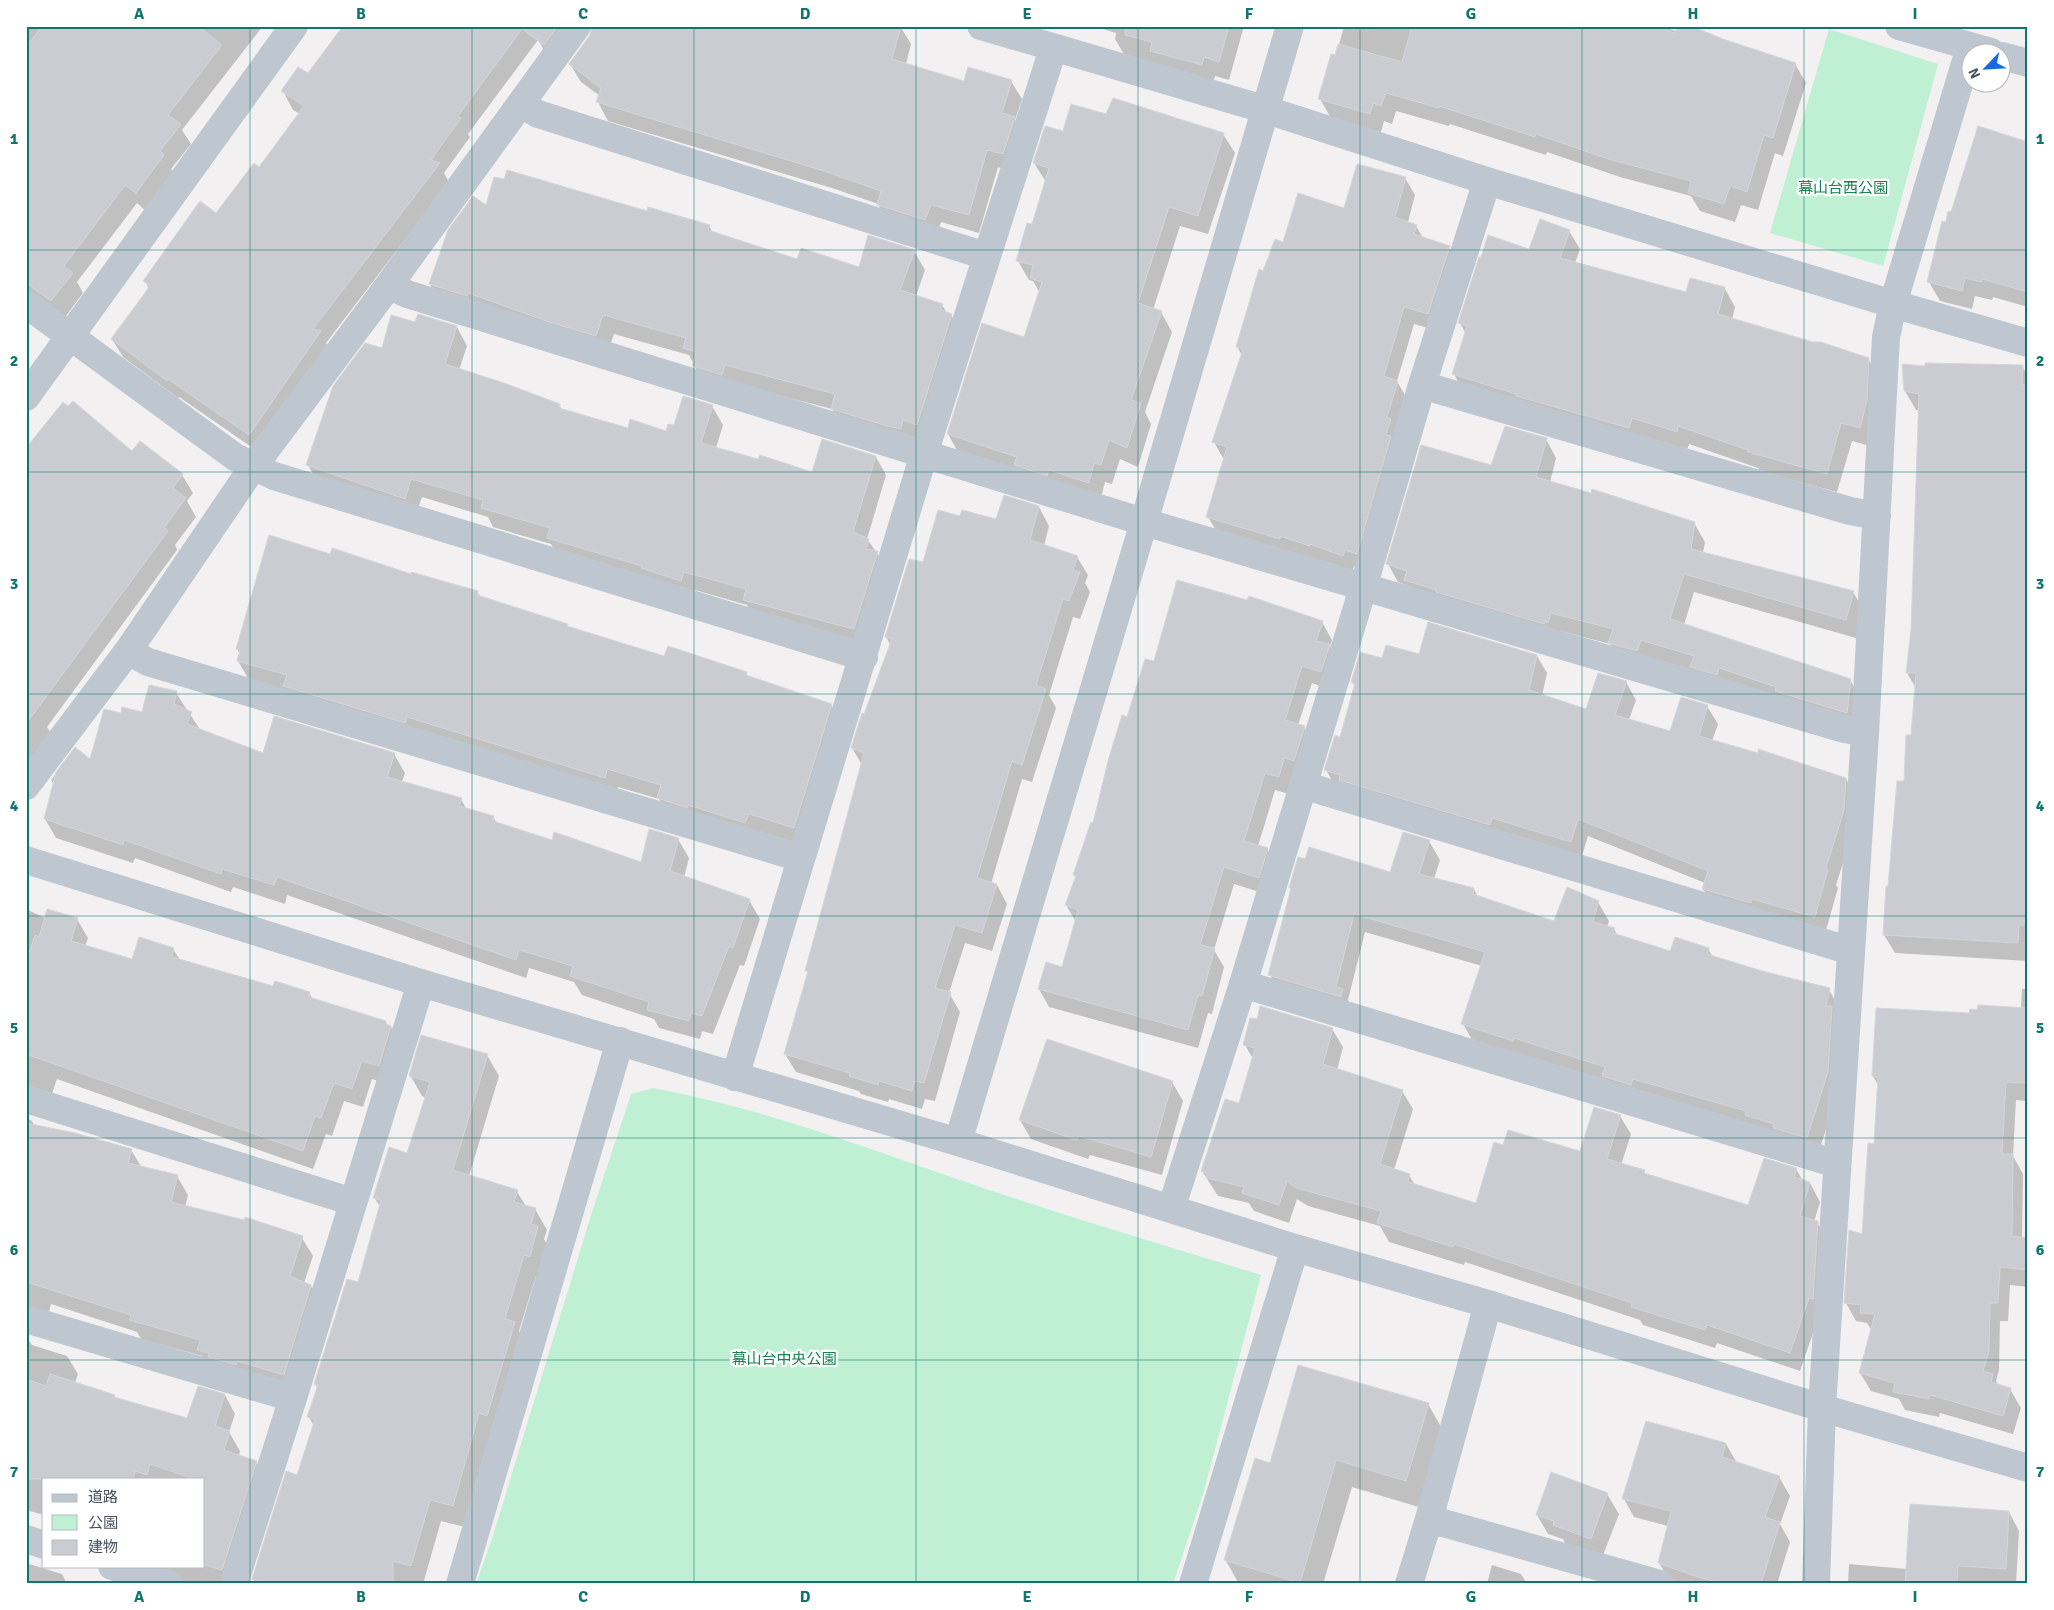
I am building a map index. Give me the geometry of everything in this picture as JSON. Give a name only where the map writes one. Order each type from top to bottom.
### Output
[{"type":"street","points":[[26,397],[294,26]]},
{"type":"street","points":[[26,786],[128,651],[253,467],[389,285],[577,26]]},
{"type":"street","points":[[981,26],[1052,49],[1267,110],[1487,181],[2028,343]]},
{"type":"street","points":[[958,1142],[1267,110],[1290,26]]},
{"type":"street","points":[[1899,26],[1962,45]]},
{"type":"street","points":[[735,1077],[924,454],[1052,49]]},
{"type":"street","points":[[2012,59],[2028,63]]},
{"type":"street","points":[[1816,1584],[1822,1408],[1865,733],[1886,338],[1894,304],[1966,92]]},
{"type":"street","points":[[521,104],[538,114],[986,256]]},
{"type":"street","points":[[1171,1209],[1243,984],[1363,588],[1422,385],[1487,181]]},
{"type":"street","points":[[389,285],[416,297],[1144,522],[1841,728],[1865,733]]},
{"type":"street","points":[[26,304],[235,457],[274,476],[864,656]]},
{"type":"street","points":[[1422,385],[1850,511],[1877,516]]},
{"type":"street","points":[[128,651],[148,662],[801,858]]},
{"type":"street","points":[[1303,785],[1851,950]]},
{"type":"street","points":[[26,860],[420,982],[958,1142],[1295,1248],[1488,1304],[1822,1408],[2028,1468]]},
{"type":"street","points":[[234,1584],[420,982]]},
{"type":"street","points":[[1243,984],[1837,1164]]},
{"type":"street","points":[[460,1584],[620,1041]]},
{"type":"street","points":[[26,1099],[353,1202]]},
{"type":"street","points":[[1193,1584],[1295,1248]]},
{"type":"street","points":[[1409,1584],[1429,1519],[1488,1304]]},
{"type":"street","points":[[26,1318],[293,1398]]},
{"type":"street","points":[[1429,1519],[1660,1584]]},
{"type":"street","points":[[26,1539],[42,1544]]},
{"type":"street","points":[[118,1568],[168,1584]]},
{"type":"green space","name":"幕山台西公園","points":[[1829,29],[1938,64],[1883,266],[1770,233]]},
{"type":"green space","name":"幕山台中央公園","points":[[653,1088],[737,1107],[779,1119],[1087,1222],[1261,1275],[1204,1491],[1173,1584],[476,1584],[491,1542],[593,1209],[631,1094]]},
{"type":"building","points":[[42,26],[198,26],[222,45],[168,115],[181,124],[160,151],[164,155],[136,193],[125,185],[64,266],[73,273],[51,301],[26,283],[26,47]]},
{"type":"building","points":[[343,26],[558,26],[544,45],[522,29],[458,116],[461,118],[431,160],[440,163],[313,329],[321,331],[249,435],[168,379],[167,381],[111,339],[150,286],[143,281],[200,201],[216,213],[254,163],[259,167],[304,106],[281,91],[298,67],[308,73]]},
{"type":"building","points":[[592,26],[901,26],[892,59],[964,81],[968,67],[1012,80],[1002,113],[1015,117],[1003,154],[987,150],[969,215],[931,205],[925,220],[877,205],[881,191],[824,171],[596,102],[601,88],[569,64],[590,35]]},
{"type":"building","points":[[1126,26],[1229,26],[1219,62],[1204,57],[1202,65],[1150,51],[1152,42],[1125,35]]},
{"type":"building","points":[[1412,26],[1656,26],[1675,33],[1677,26],[1691,26],[1723,39],[1796,63],[1773,138],[1764,135],[1747,192],[1730,186],[1724,204],[1688,193],[1691,181],[1608,159],[1536,134],[1535,137],[1439,106],[1439,108],[1386,93],[1381,106],[1373,103],[1370,114],[1318,99],[1331,54],[1335,55],[1338,44],[1402,62]]},
{"type":"building","points":[[1113,98],[1224,133],[1198,216],[1169,207],[1138,303],[1162,311],[1131,400],[1141,403],[1127,448],[1109,440],[1101,465],[1094,463],[1089,483],[1049,470],[1047,476],[1014,465],[1017,457],[947,434],[982,323],[1024,337],[1042,282],[1030,278],[1033,265],[1016,261],[1027,223],[1032,224],[1049,168],[1033,163],[1045,126],[1063,131],[1071,104],[1106,114]]},
{"type":"building","points":[[1978,126],[2028,142],[2028,292],[1982,279],[1981,282],[1965,278],[1962,291],[1927,282],[1942,221],[1946,222],[1948,211],[1951,212]]},
{"type":"building","points":[[1357,164],[1406,177],[1395,217],[1417,225],[1414,234],[1450,246],[1428,314],[1404,307],[1384,376],[1398,381],[1387,417],[1391,419],[1386,435],[1391,436],[1357,554],[1345,550],[1343,556],[1310,544],[1310,546],[1280,536],[1280,539],[1206,517],[1227,447],[1212,442],[1243,349],[1236,347],[1259,269],[1263,271],[1275,239],[1283,242],[1298,193],[1344,208]]},
{"type":"building","points":[[507,170],[647,211],[648,207],[710,225],[708,230],[797,259],[801,248],[859,267],[868,235],[915,250],[900,290],[943,304],[941,310],[952,314],[917,425],[903,420],[901,429],[831,409],[835,394],[725,365],[722,375],[692,366],[696,352],[683,348],[686,338],[603,315],[596,336],[549,322],[468,293],[467,296],[429,284],[448,230],[473,196],[486,205],[494,177],[504,179]]},
{"type":"building","points":[[1540,219],[1570,230],[1560,258],[1686,292],[1690,278],[1725,287],[1718,314],[1813,342],[1821,342],[1869,358],[1867,401],[1860,428],[1841,423],[1827,474],[1748,452],[1748,450],[1678,426],[1677,432],[1632,418],[1629,428],[1516,396],[1516,394],[1452,374],[1467,326],[1458,323],[1488,235],[1529,249]]},
{"type":"building","points":[[418,314],[457,326],[445,364],[560,404],[559,408],[628,428],[630,419],[666,431],[668,424],[674,425],[683,396],[713,405],[701,443],[758,459],[760,455],[812,472],[822,439],[876,456],[853,532],[869,539],[866,549],[878,551],[854,629],[743,600],[746,589],[684,572],[681,581],[641,568],[642,566],[547,538],[550,528],[481,508],[483,500],[411,479],[405,499],[306,465],[333,386],[365,343],[382,348],[391,315],[415,322]]},
{"type":"building","points":[[1925,363],[2023,365],[2022,384],[2028,385],[2028,925],[2019,925],[2018,943],[1883,935],[1897,781],[1904,781],[1906,735],[1911,735],[1916,673],[1906,673],[1911,630],[1919,394],[1904,391],[1902,364],[1925,366]]},
{"type":"building","points":[[73,401],[132,451],[140,441],[183,474],[173,488],[186,498],[164,528],[168,531],[26,724],[26,448],[63,402],[68,406]]},
{"type":"building","points":[[1505,426],[1547,438],[1536,477],[1591,493],[1592,489],[1695,522],[1691,549],[1854,591],[1846,620],[1684,574],[1670,619],[1851,679],[1847,713],[1775,691],[1776,687],[1719,668],[1717,675],[1690,667],[1694,656],[1641,640],[1637,651],[1608,643],[1613,629],[1551,613],[1548,623],[1545,622],[1544,624],[1436,592],[1436,590],[1404,580],[1407,571],[1386,564],[1421,445],[1491,465]]},
{"type":"building","points":[[1004,495],[1039,506],[1030,540],[1078,556],[1073,570],[1080,572],[1069,601],[1063,599],[1036,685],[1046,689],[1022,765],[1012,761],[977,878],[997,884],[982,933],[955,925],[935,988],[951,992],[924,1083],[915,1081],[912,1091],[879,1081],[878,1085],[849,1076],[850,1073],[784,1054],[808,971],[805,971],[864,753],[851,748],[862,713],[864,714],[892,639],[885,637],[909,559],[923,562],[938,510],[960,516],[962,510],[996,519]]},
{"type":"building","points":[[269,535],[330,554],[332,548],[411,574],[411,572],[478,591],[477,595],[568,624],[567,626],[664,656],[668,646],[747,672],[746,675],[832,704],[794,828],[749,814],[745,823],[688,805],[687,808],[657,798],[661,785],[607,769],[605,778],[407,717],[405,723],[283,686],[287,675],[237,661],[240,650],[236,649]]},
{"type":"building","points":[[1177,580],[1247,600],[1249,596],[1323,621],[1316,641],[1330,644],[1321,672],[1302,666],[1285,720],[1305,726],[1294,761],[1284,758],[1279,777],[1265,773],[1244,841],[1268,848],[1259,878],[1224,867],[1200,945],[1215,948],[1202,996],[1198,995],[1188,1030],[1038,989],[1046,962],[1062,967],[1078,910],[1065,905],[1076,876],[1073,875],[1091,822],[1093,823],[1108,761],[1122,715],[1127,717],[1145,659],[1154,661]]},
{"type":"building","points":[[1428,622],[1537,655],[1529,690],[1586,709],[1598,673],[1627,681],[1615,715],[1670,731],[1681,697],[1708,705],[1699,736],[1758,753],[1758,749],[1846,778],[1844,810],[1826,868],[1828,869],[1815,917],[1752,899],[1751,903],[1702,889],[1708,871],[1578,819],[1571,842],[1492,818],[1490,825],[1339,780],[1340,775],[1324,770],[1335,735],[1340,737],[1355,683],[1351,682],[1360,652],[1382,658],[1386,645],[1419,654]]},
{"type":"building","points":[[149,685],[177,691],[174,704],[192,712],[187,724],[263,753],[274,716],[395,753],[387,777],[462,798],[459,806],[494,816],[493,821],[552,840],[554,832],[641,862],[649,829],[679,838],[670,871],[750,899],[733,948],[729,946],[702,1016],[691,1013],[689,1021],[647,1010],[649,1002],[570,976],[573,966],[519,950],[516,960],[277,877],[274,885],[222,869],[221,874],[124,840],[123,845],[44,819],[56,772],[75,747],[90,759],[104,709],[121,713],[122,707],[142,712]]},
{"type":"building","points":[[1403,832],[1430,840],[1419,874],[1474,888],[1473,894],[1554,921],[1567,887],[1599,901],[1593,922],[1615,928],[1613,933],[1670,951],[1675,937],[1709,948],[1707,954],[1762,971],[1830,988],[1826,1006],[1832,1006],[1828,1072],[1807,1138],[1773,1128],[1774,1124],[1745,1115],[1746,1111],[1633,1079],[1631,1085],[1602,1076],[1605,1067],[1514,1038],[1513,1041],[1461,1024],[1485,952],[1354,914],[1336,987],[1343,989],[1341,997],[1268,975],[1298,857],[1305,859],[1309,847],[1390,872]]},
{"type":"building","points":[[47,909],[78,918],[71,941],[132,959],[139,937],[174,948],[172,957],[273,986],[275,981],[310,992],[309,997],[386,1021],[386,1024],[391,1026],[379,1066],[362,1061],[352,1089],[334,1083],[321,1118],[315,1116],[303,1151],[26,1054],[26,962],[35,935],[39,937]]},
{"type":"building","points":[[1978,1005],[2028,1008],[2028,1083],[2006,1082],[2002,1154],[2013,1154],[2012,1236],[2028,1238],[2026,1270],[2000,1267],[1998,1303],[1990,1303],[1989,1351],[1983,1371],[1993,1374],[1991,1382],[2011,1388],[2003,1416],[1930,1395],[1929,1399],[1893,1392],[1895,1383],[1859,1373],[1875,1314],[1860,1313],[1861,1305],[1844,1303],[1849,1230],[1862,1234],[1868,1143],[1874,1144],[1878,1077],[1872,1076],[1876,1008],[1969,1013],[1970,1009],[1977,1010]]},
{"type":"building","points":[[1260,1006],[1333,1028],[1323,1064],[1403,1090],[1380,1164],[1410,1174],[1408,1182],[1476,1203],[1494,1142],[1503,1145],[1508,1130],[1580,1151],[1594,1107],[1621,1115],[1607,1159],[1645,1170],[1644,1173],[1748,1205],[1764,1158],[1797,1168],[1794,1177],[1810,1182],[1800,1216],[1818,1221],[1813,1299],[1809,1298],[1790,1353],[1707,1325],[1705,1330],[1631,1307],[1632,1303],[1454,1244],[1453,1247],[1377,1223],[1381,1211],[1296,1188],[1287,1181],[1279,1205],[1242,1193],[1244,1187],[1206,1178],[1207,1173],[1201,1171],[1225,1099],[1239,1103],[1255,1048],[1243,1045],[1250,1018],[1257,1019]]},
{"type":"building","points":[[421,1035],[488,1054],[453,1170],[518,1190],[514,1202],[536,1208],[531,1224],[538,1226],[530,1257],[524,1255],[505,1319],[515,1322],[487,1416],[479,1413],[453,1506],[430,1500],[411,1566],[393,1561],[393,1584],[269,1584],[252,1579],[286,1471],[297,1475],[315,1419],[307,1417],[318,1385],[314,1384],[347,1279],[358,1282],[381,1200],[373,1198],[389,1147],[407,1153],[430,1082],[409,1076]]},
{"type":"building","points":[[1047,1039],[1173,1081],[1151,1157],[1079,1136],[1077,1140],[1019,1120]]},
{"type":"building","points":[[26,1123],[75,1133],[132,1149],[128,1163],[178,1175],[171,1202],[244,1220],[245,1217],[303,1236],[290,1276],[311,1285],[284,1375],[237,1361],[236,1365],[208,1357],[209,1353],[197,1350],[200,1340],[129,1320],[131,1315],[26,1282]]},
{"type":"building","points":[[1298,1365],[1429,1403],[1406,1481],[1336,1460],[1300,1583],[1224,1560],[1255,1458],[1270,1463]]},
{"type":"building","points":[[50,1374],[115,1395],[114,1397],[187,1418],[198,1386],[225,1394],[215,1426],[230,1431],[224,1450],[257,1461],[222,1570],[205,1565],[205,1478],[191,1478],[150,1464],[147,1475],[135,1471],[133,1478],[26,1479],[26,1379],[46,1386]]},
{"type":"building","points":[[1646,1421],[1726,1443],[1722,1457],[1780,1476],[1765,1517],[1780,1522],[1761,1584],[1725,1584],[1658,1563],[1671,1511],[1622,1499]]},
{"type":"building","points":[[1551,1472],[1608,1493],[1591,1539],[1553,1525],[1554,1521],[1536,1515]]},
{"type":"building","points":[[1910,1504],[2009,1511],[2006,1569],[1958,1566],[1957,1584],[1905,1584]]}]
